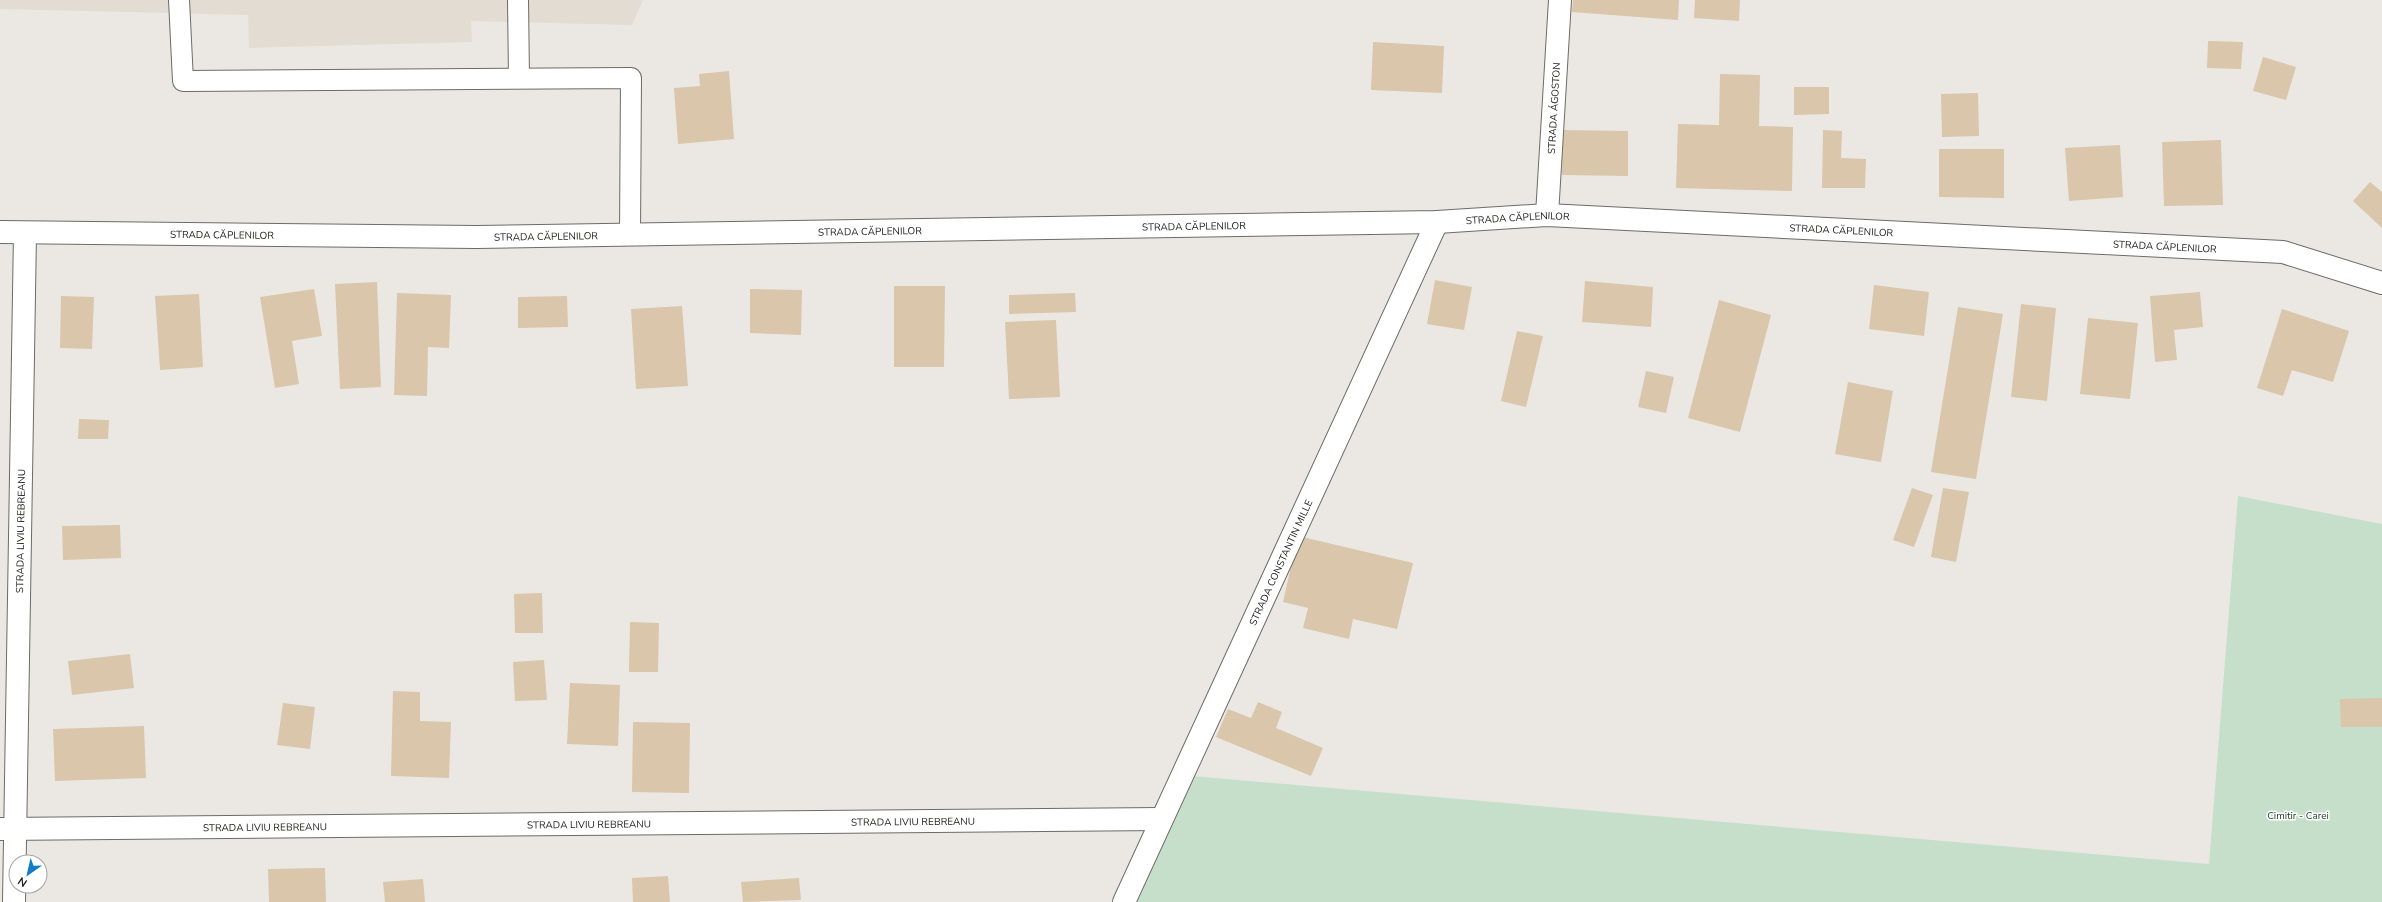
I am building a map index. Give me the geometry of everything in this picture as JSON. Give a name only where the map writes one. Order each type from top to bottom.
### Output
[{"type":"street","name":"STRADA ÁGOSTON","points":[[1547,215],[1560,0]]},
{"type":"street","name":"STRADA CĂPLENILOR","points":[[0,232],[476,237],[1437,222],[1547,215],[2160,244],[2283,252],[2382,283]]},
{"type":"street","name":"STRADA CONSTANTIN MILLE","points":[[1124,902],[1437,222]]},
{"type":"street","name":"STRADA LIVIU REBREANU","points":[[14,902],[8,830],[26,233]]},
{"type":"street","name":"STRADA LIVIU REBREANU","points":[[8,830],[1162,819]]},
{"type":"lane","points":[[179,0],[183,80],[631,78],[630,234]]},
{"type":"lane","points":[[518,0],[519,78]]},
{"type":"shaded area","points":[[0,0],[643,0],[632,25],[471,21],[472,42],[249,48],[248,15],[0,9]]},
{"type":"green space","name":"Cimitir - Carei","points":[[2238,496],[2382,524],[2382,902],[1121,902],[1181,775],[2209,864]]},
{"type":"building","points":[[1573,0],[1679,0],[1678,20],[1572,12]]},
{"type":"building","points":[[1695,0],[1740,0],[1739,21],[1694,18]]},
{"type":"building","points":[[2208,41],[2243,42],[2241,69],[2207,68]]},
{"type":"building","points":[[1373,42],[1444,46],[1442,93],[1371,90]]},
{"type":"building","points":[[2263,57],[2296,67],[2286,100],[2253,91]]},
{"type":"building","points":[[729,71],[734,139],[678,144],[674,88],[700,86],[699,74]]},
{"type":"building","points":[[1720,74],[1760,75],[1759,126],[1793,127],[1792,191],[1676,188],[1678,124],[1719,125]]},
{"type":"building","points":[[1794,87],[1829,87],[1829,114],[1794,115]]},
{"type":"building","points":[[1978,93],[1979,136],[1942,137],[1941,94]]},
{"type":"building","points":[[1562,130],[1628,131],[1628,176],[1562,175]]},
{"type":"building","points":[[1823,130],[1842,131],[1841,158],[1866,159],[1865,188],[1822,188]]},
{"type":"building","points":[[2221,140],[2223,205],[2164,206],[2162,142]]},
{"type":"building","points":[[2120,145],[2123,197],[2069,201],[2065,148]]},
{"type":"building","points":[[1939,149],[2004,149],[2004,198],[1939,197]]},
{"type":"building","points":[[2370,182],[2382,192],[2382,228],[2353,201]]},
{"type":"building","points":[[1435,280],[1472,287],[1464,330],[1427,324]]},
{"type":"building","points":[[1585,281],[1653,287],[1651,327],[1582,322]]},
{"type":"building","points":[[377,282],[381,387],[340,389],[335,284]]},
{"type":"building","points":[[1874,285],[1929,292],[1924,336],[1869,329]]},
{"type":"building","points":[[894,286],[945,286],[944,367],[894,367]]},
{"type":"building","points":[[314,289],[322,336],[292,341],[299,384],[275,388],[260,297]]},
{"type":"building","points":[[750,289],[802,290],[801,335],[750,333]]},
{"type":"building","points":[[2200,292],[2203,327],[2174,330],[2177,360],[2155,362],[2150,296]]},
{"type":"building","points":[[397,293],[451,295],[449,348],[428,347],[427,396],[394,395]]},
{"type":"building","points":[[1075,293],[1076,312],[1009,314],[1009,295]]},
{"type":"building","points":[[199,294],[203,367],[160,370],[155,296]]},
{"type":"building","points":[[61,296],[94,297],[92,349],[60,348]]},
{"type":"building","points":[[567,296],[568,327],[518,328],[518,297]]},
{"type":"building","points":[[1719,300],[1771,315],[1740,432],[1688,418]]},
{"type":"building","points":[[2021,304],[2056,308],[2047,401],[2011,397]]},
{"type":"building","points":[[682,306],[688,386],[636,389],[631,309]]},
{"type":"building","points":[[1958,307],[2003,314],[1976,479],[1931,472]]},
{"type":"building","points":[[2282,309],[2349,331],[2333,382],[2292,370],[2283,396],[2257,388]]},
{"type":"building","points":[[2088,318],[2138,323],[2130,399],[2080,394]]},
{"type":"building","points":[[1056,320],[1060,397],[1009,399],[1005,322]]},
{"type":"building","points":[[1517,331],[1543,336],[1526,407],[1501,401]]},
{"type":"building","points":[[1646,371],[1674,377],[1666,413],[1638,407]]},
{"type":"building","points":[[1848,382],[1893,391],[1881,462],[1835,454]]},
{"type":"building","points":[[79,419],[109,420],[108,439],[78,439]]},
{"type":"building","points":[[1912,488],[1933,495],[1914,547],[1893,540]]},
{"type":"building","points":[[1943,488],[1969,492],[1956,562],[1931,557]]},
{"type":"building","points":[[120,525],[121,558],[63,560],[62,526]]},
{"type":"building","points":[[1298,536],[1413,563],[1397,629],[1353,619],[1349,639],[1303,628],[1308,608],[1283,602]]},
{"type":"building","points":[[542,593],[543,633],[515,633],[514,594]]},
{"type":"building","points":[[630,622],[659,623],[658,672],[629,672]]},
{"type":"building","points":[[130,654],[134,688],[72,695],[68,661]]},
{"type":"building","points":[[544,660],[547,700],[515,701],[513,662]]},
{"type":"building","points":[[570,683],[620,685],[618,746],[567,744]]},
{"type":"building","points":[[393,691],[420,692],[420,721],[451,722],[449,778],[391,776]]},
{"type":"building","points":[[2382,698],[2382,727],[2341,727],[2340,699]]},
{"type":"building","points":[[1258,702],[1282,712],[1276,728],[1323,748],[1311,776],[1216,737],[1228,709],[1251,718]]},
{"type":"building","points":[[283,703],[315,707],[310,749],[277,745]]},
{"type":"building","points":[[633,722],[690,723],[689,793],[632,792]]},
{"type":"building","points":[[144,726],[146,778],[55,781],[53,729]]},
{"type":"building","points":[[325,868],[326,902],[269,902],[268,869]]},
{"type":"building","points":[[668,876],[670,902],[633,902],[632,878]]},
{"type":"building","points":[[799,878],[801,900],[743,902],[741,882]]},
{"type":"building","points":[[423,879],[425,902],[385,902],[383,882]]}]
